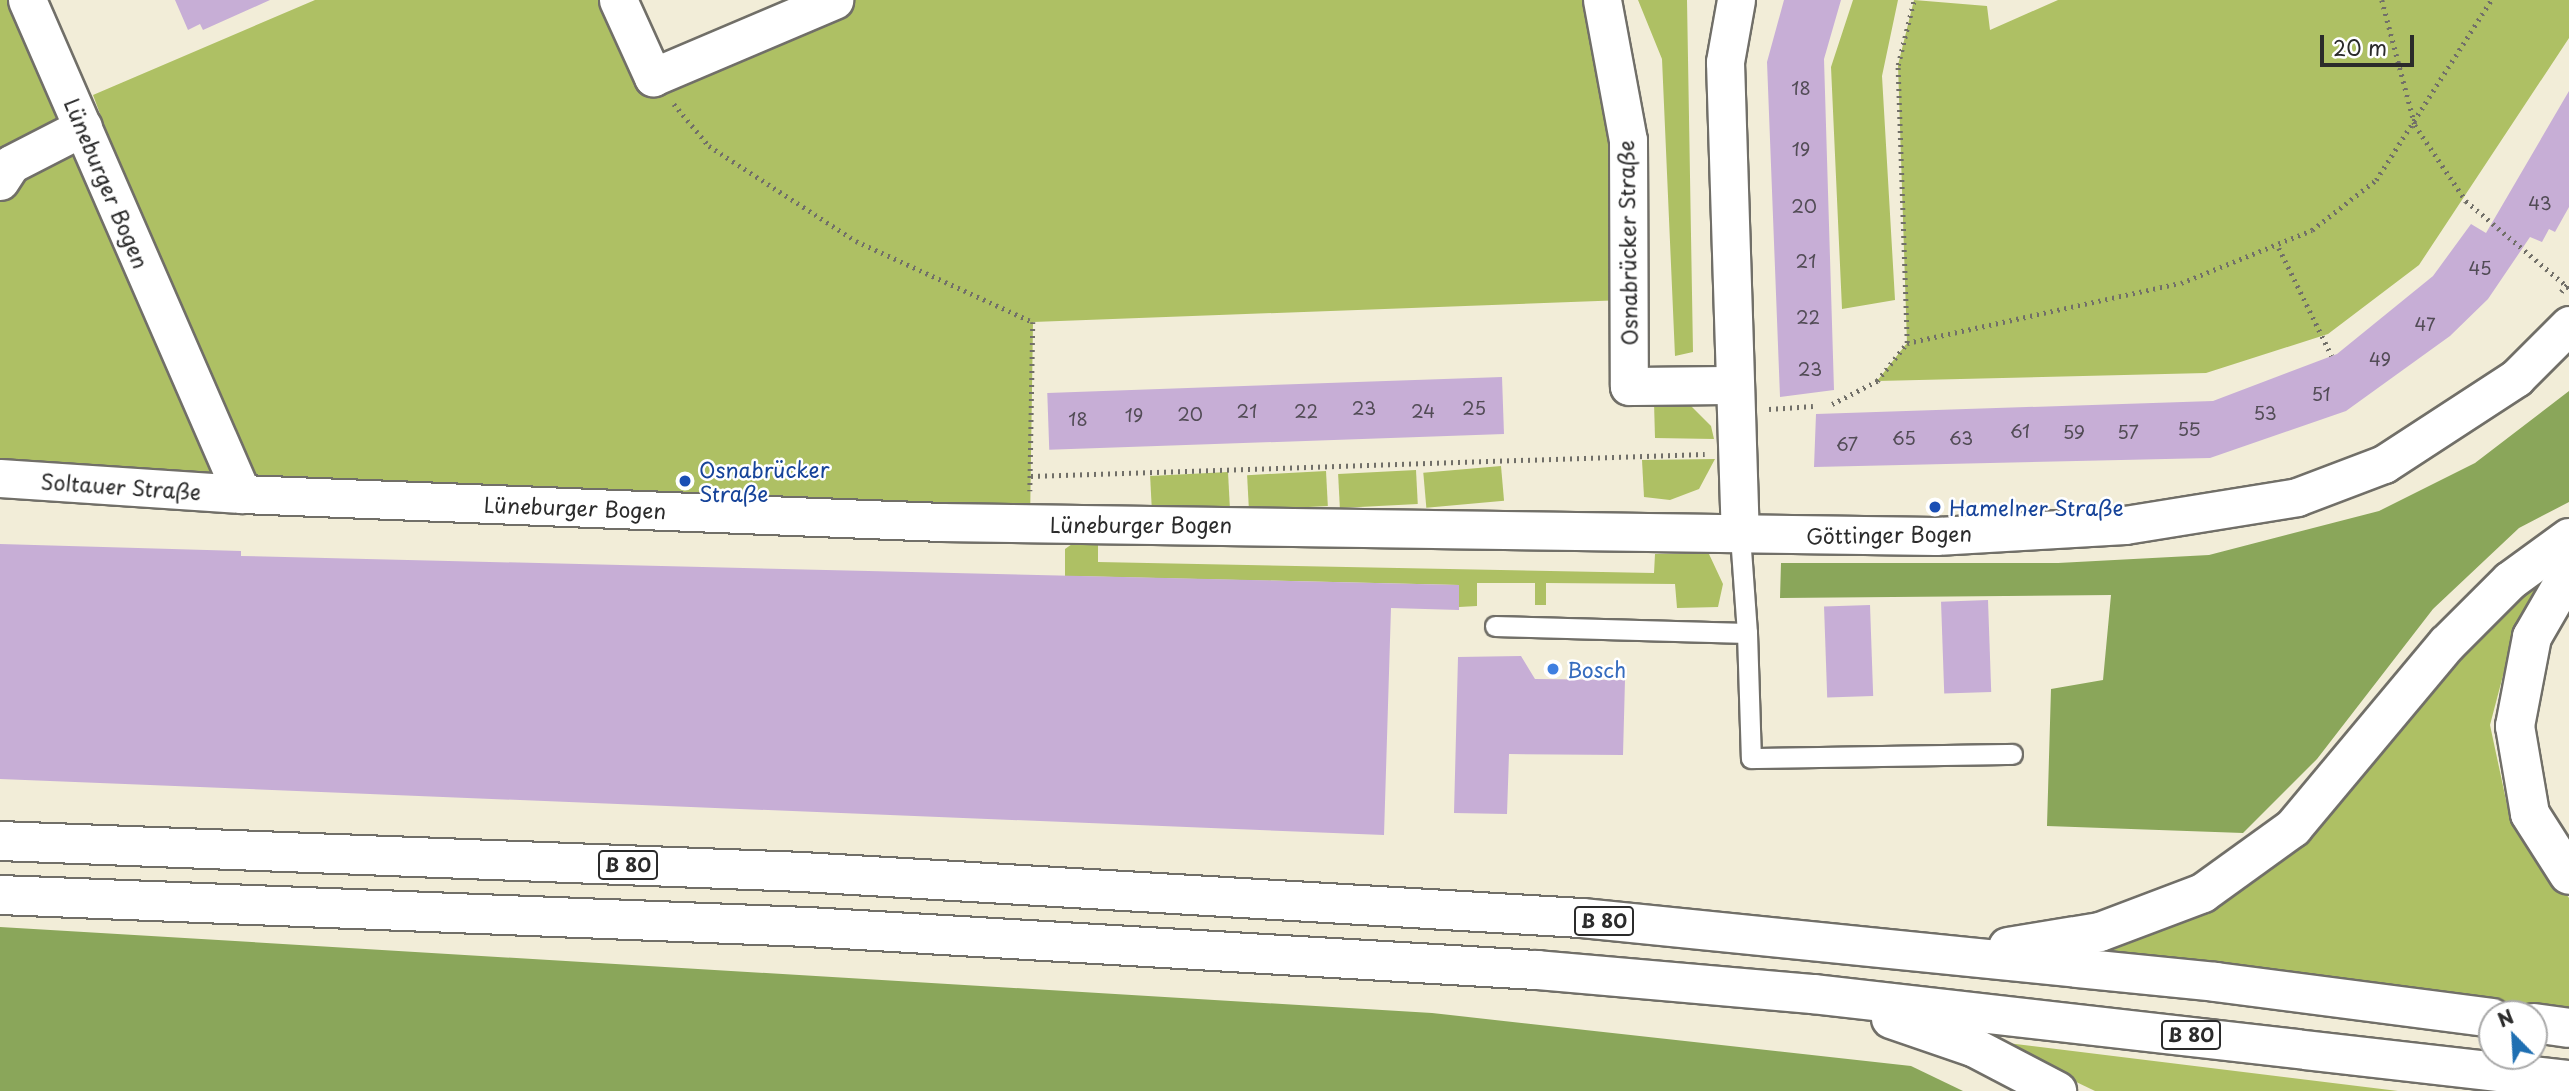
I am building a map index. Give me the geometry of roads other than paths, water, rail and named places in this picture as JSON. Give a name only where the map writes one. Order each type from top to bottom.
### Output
[{"type":"highway","points":[[1951,956],[2100,932],[2203,893],[2293,828],[2447,644],[2510,581],[2569,538]]},
{"type":"highway","points":[[2569,573],[2532,637],[2515,726],[2530,814],[2569,874]]},
{"type":"highway","name":"B 80","points":[[0,841],[1256,895],[1582,918],[1951,956],[2478,1016]]},
{"type":"highway","name":"B 80","points":[[0,895],[1233,949],[1813,994],[2569,1080]]},
{"type":"highway","points":[[1813,994],[1973,1047],[2057,1091]]},
{"type":"highway","points":[[2548,1025],[2569,1027]]},
{"type":"street","name":"Lüneburger Bogen","points":[[27,0],[242,494],[1030,524],[1412,524],[1740,535]]},
{"type":"street","points":[[618,0],[653,77],[834,0]]},
{"type":"street","name":"Osnabrücker Straße","points":[[1602,0],[1628,140],[1629,386],[1731,385]]},
{"type":"street","points":[[1736,0],[1725,62],[1731,385],[1740,535]]},
{"type":"street","points":[[0,181],[10,164],[83,127]]},
{"type":"street","name":"Göttinger Bogen","points":[[1740,535],[1937,536],[2125,525],[2297,496],[2422,443],[2516,378],[2564,310]]},
{"type":"street","name":"Soltauer Straße","points":[[0,478],[242,494]]},
{"type":"lane","points":[[1740,535],[1747,633],[1751,758],[2011,754]]},
{"type":"lane","points":[[1495,626],[1747,633]]},
{"type":"place","name":"Osnabrücker Straße","points":[[685,481]]},
{"type":"place","name":"Hamelner Straße","points":[[1935,507]]},
{"type":"place","name":"Bosch","points":[[1553,669]]}]
